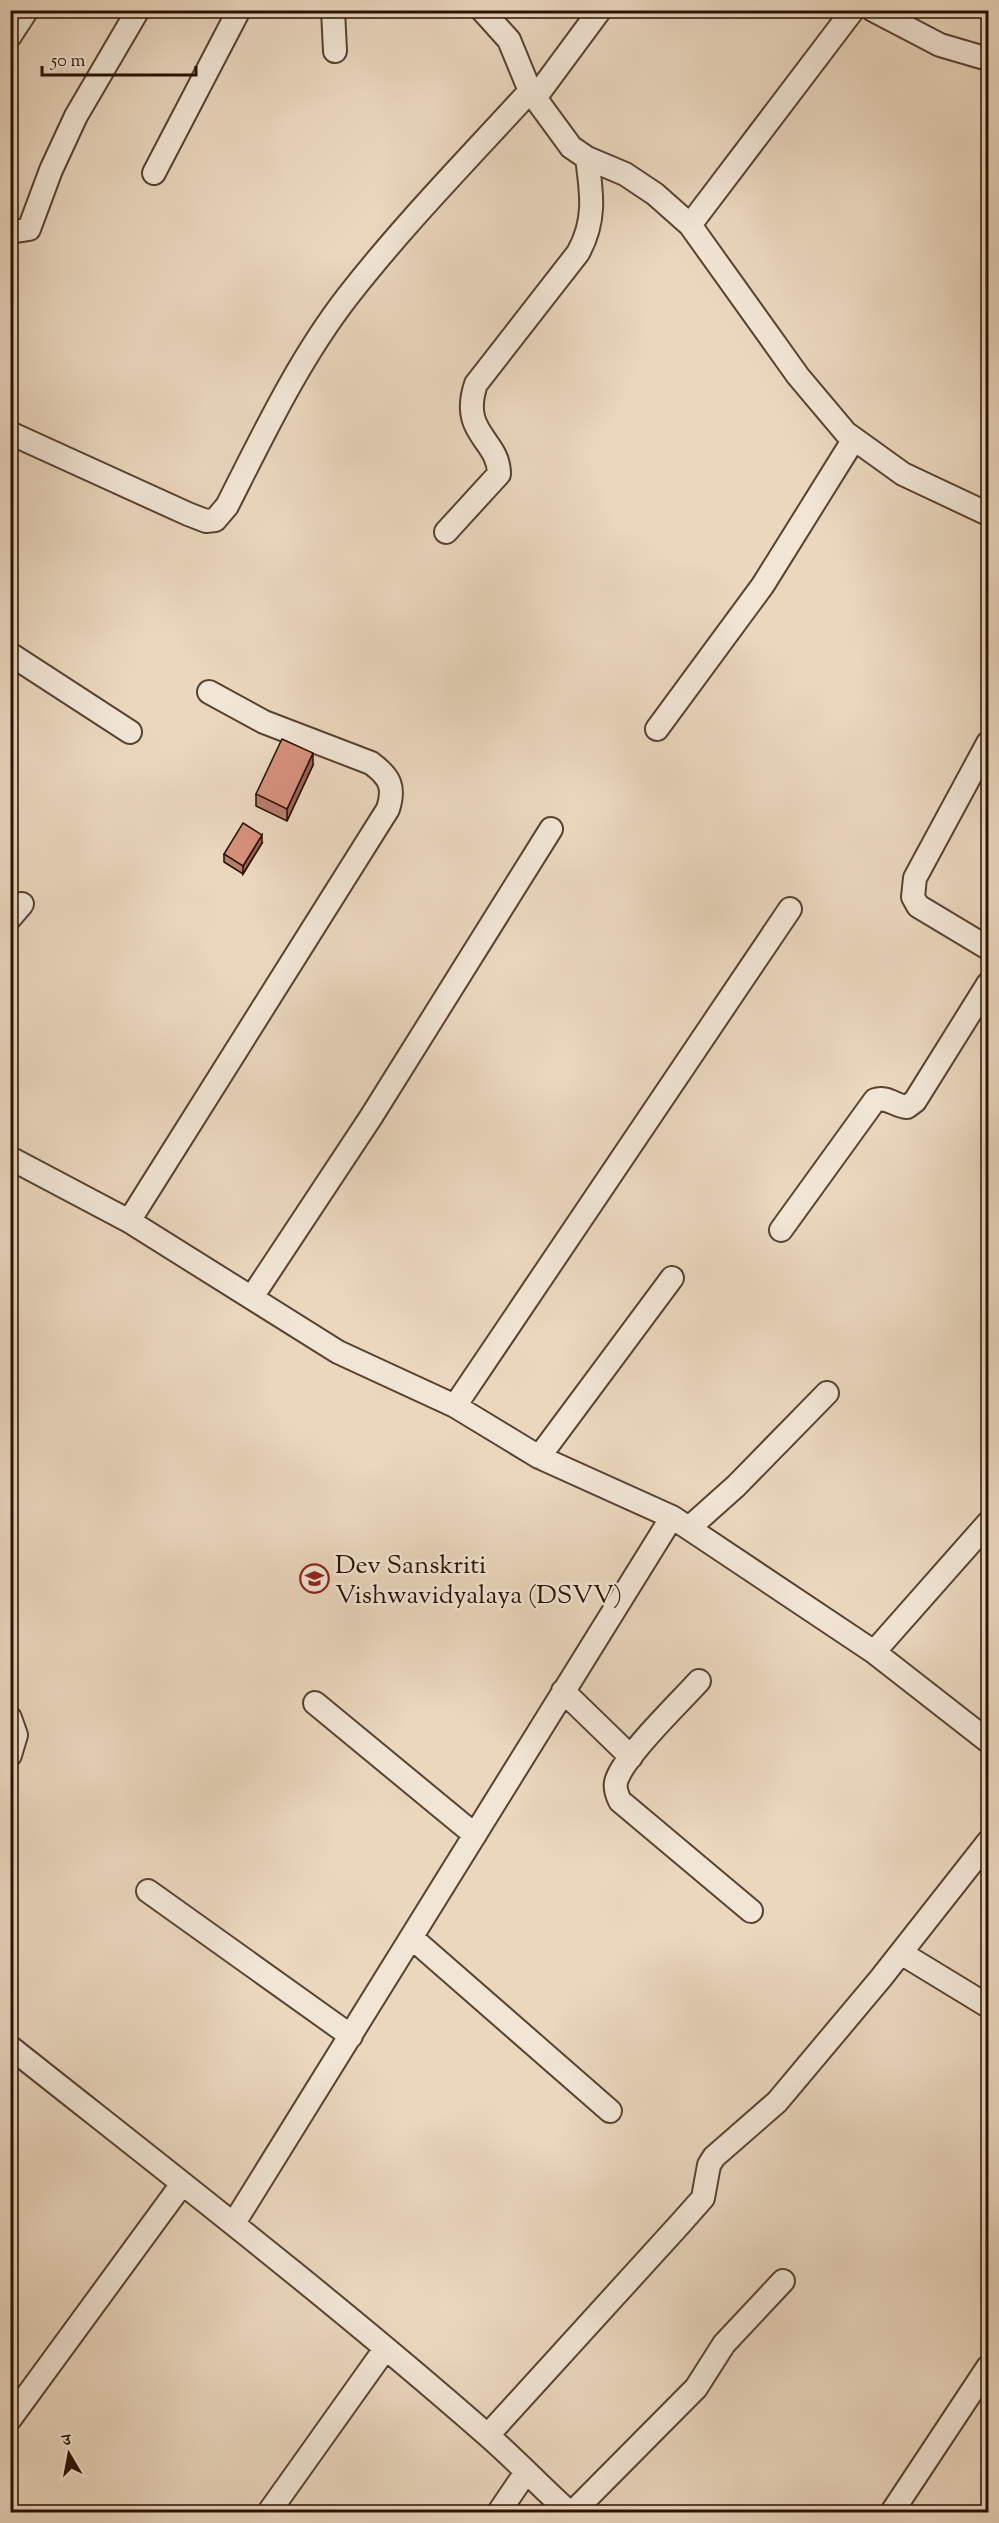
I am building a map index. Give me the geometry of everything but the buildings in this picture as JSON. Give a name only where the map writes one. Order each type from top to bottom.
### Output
[{"type":"street","points":[[10,36],[27,10]]},
{"type":"street","points":[[10,232],[28,229],[51,170],[76,116],[138,10]]},
{"type":"street","points":[[154,173],[239,10]]},
{"type":"street","points":[[333,10],[335,51]]},
{"type":"street","points":[[482,10],[508,40],[520,61],[533,94],[571,147],[587,158],[625,174],[655,194],[690,225],[798,376],[854,439],[903,474],[988,514]]},
{"type":"street","points":[[10,433],[188,514],[206,521],[215,520],[227,506],[279,404],[347,297],[533,94],[600,10]]},
{"type":"street","points":[[690,225],[853,10]]},
{"type":"street","points":[[873,10],[940,45],[988,59]]},
{"type":"street","points":[[446,532],[499,474],[496,461],[474,425],[471,397],[476,384],[578,253],[587,237],[592,219],[593,199],[587,158]]},
{"type":"street","points":[[657,729],[763,585],[854,439]]},
{"type":"street","points":[[10,654],[130,732]]},
{"type":"street","points":[[129,1221],[388,809],[392,795],[392,783],[384,772],[371,763],[264,722],[209,693]]},
{"type":"street","points":[[988,742],[915,878],[913,889],[918,906],[988,948]]},
{"type":"street","points":[[252,1296],[371,1117],[551,829]]},
{"type":"street","points":[[455,1406],[790,909]]},
{"type":"street","points":[[781,1230],[875,1100],[887,1099],[899,1106],[907,1107],[915,1101],[988,984]]},
{"type":"street","points":[[10,1158],[129,1221],[338,1352],[455,1406],[539,1457],[681,1523],[874,1652],[988,1741]]},
{"type":"street","points":[[539,1457],[672,1278]]},
{"type":"street","points":[[234,2223],[563,1690],[681,1523],[736,1486],[827,1393]]},
{"type":"street","points":[[874,1652],[988,1523]]},
{"type":"street","points":[[699,1681],[631,1757],[616,1779],[617,1794],[620,1802],[751,1911]]},
{"type":"street","points":[[563,1690],[631,1757]]},
{"type":"street","points":[[315,1703],[475,1835]]},
{"type":"street","points":[[10,1718],[16,1735],[10,1755]]},
{"type":"street","points":[[488,2435],[702,2198],[714,2157],[777,2102],[901,1953],[988,1842]]},
{"type":"street","points":[[148,1891],[351,2036]]},
{"type":"street","points":[[412,1938],[610,2111]]},
{"type":"street","points":[[901,1953],[988,2006]]},
{"type":"street","points":[[10,2047],[234,2223],[488,2435],[571,2512],[696,2388],[724,2344],[783,2282]]},
{"type":"street","points":[[10,2418],[182,2184]]},
{"type":"street","points":[[269,2512],[385,2349]]},
{"type":"street","points":[[892,2512],[988,2367]]},
{"type":"street","points":[[499,2512],[526,2472]]},
{"type":"place","name":"Dev Sanskriti Vishwavidyalaya (DSVV)","points":[[314,1579]]}]
